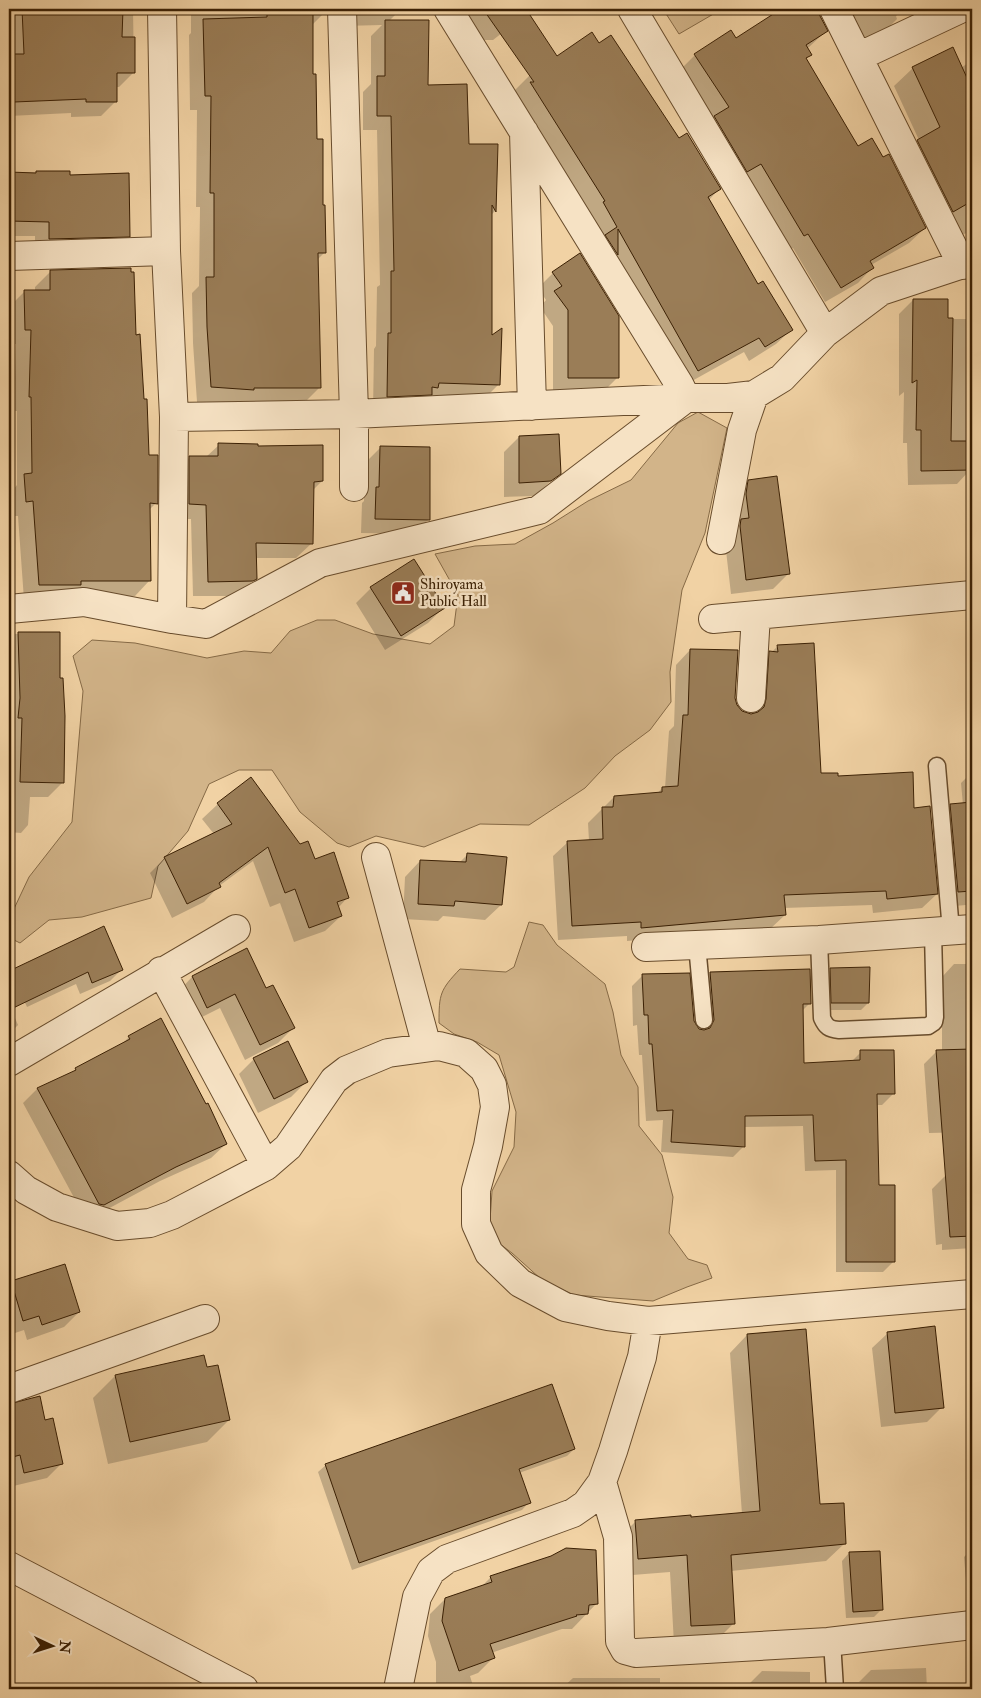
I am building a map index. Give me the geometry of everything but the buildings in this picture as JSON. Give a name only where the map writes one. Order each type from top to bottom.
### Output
[{"type":"street","points":[[162,9],[166,251],[174,417],[172,619]]},
{"type":"street","points":[[342,9],[354,414],[354,487]]},
{"type":"street","points":[[448,9],[686,398]]},
{"type":"street","points":[[632,9],[825,333]]},
{"type":"street","points":[[174,417],[354,414],[754,396],[782,378],[825,333],[881,291],[967,263],[834,9]]},
{"type":"street","points":[[858,57],[960,9]]},
{"type":"street","points":[[524,131],[532,406]]},
{"type":"street","points":[[9,256],[166,251]]},
{"type":"street","points":[[721,540],[742,430],[754,396]]},
{"type":"street","points":[[9,608],[84,602],[206,624],[320,563],[539,510],[686,398]]},
{"type":"street","points":[[713,619],[972,595]]},
{"type":"street","points":[[751,698],[756,615]]},
{"type":"street","points":[[376,857],[427,1047]]},
{"type":"street","points":[[9,1062],[236,928]]},
{"type":"street","points":[[646,947],[819,940],[952,931]]},
{"type":"street","points":[[161,971],[266,1166]]},
{"type":"street","points":[[9,1174],[26,1190],[57,1207],[117,1226],[150,1223],[172,1215],[266,1166],[288,1147],[334,1080],[347,1070],[388,1053],[439,1046],[466,1053],[484,1069],[492,1085],[495,1107],[488,1146],[476,1190],[476,1224],[489,1253],[520,1283],[565,1307],[608,1316],[648,1321],[972,1294]]},
{"type":"street","points":[[9,1389],[205,1318]]},
{"type":"street","points":[[398,1689],[417,1597],[431,1571],[448,1559],[573,1513],[586,1504],[602,1482],[642,1357],[648,1321]]},
{"type":"street","points":[[602,1482],[618,1537],[620,1641],[625,1650],[636,1653],[832,1641],[972,1625]]},
{"type":"street","points":[[9,1566],[244,1689]]},
{"type":"lane","points":[[819,940],[822,1018],[830,1029],[928,1026],[934,1022],[952,931],[937,766]]},
{"type":"lane","points":[[697,945],[704,1020]]},
{"type":"lane","points":[[832,1641],[835,1689]]},
{"type":"shaded area","points":[[663,9],[722,9],[679,34]]},
{"type":"shaded area","points":[[698,412],[727,428],[705,533],[682,590],[670,672],[671,702],[650,730],[615,756],[585,788],[529,825],[480,824],[424,847],[376,836],[349,847],[337,843],[300,812],[272,770],[239,770],[209,784],[188,831],[158,866],[151,898],[82,917],[49,920],[20,943],[10,938],[12,913],[29,877],[72,822],[83,691],[73,656],[92,640],[135,643],[207,658],[244,651],[271,653],[290,631],[317,620],[335,620],[373,634],[430,644],[454,626],[458,595],[435,554],[475,546],[515,544],[588,501],[631,480],[678,423]]},
{"type":"shaded area","points":[[529,922],[543,925],[557,945],[605,984],[613,1012],[621,1055],[638,1087],[639,1126],[662,1155],[673,1197],[669,1233],[688,1259],[707,1265],[712,1278],[653,1301],[574,1295],[542,1280],[512,1253],[489,1236],[492,1191],[514,1147],[516,1112],[499,1055],[477,1042],[454,1034],[439,1023],[439,1005],[442,993],[448,982],[460,969],[506,972],[514,967]]},
{"type":"place","name":"Shiroyama Public Hall","points":[[403,593]]}]
